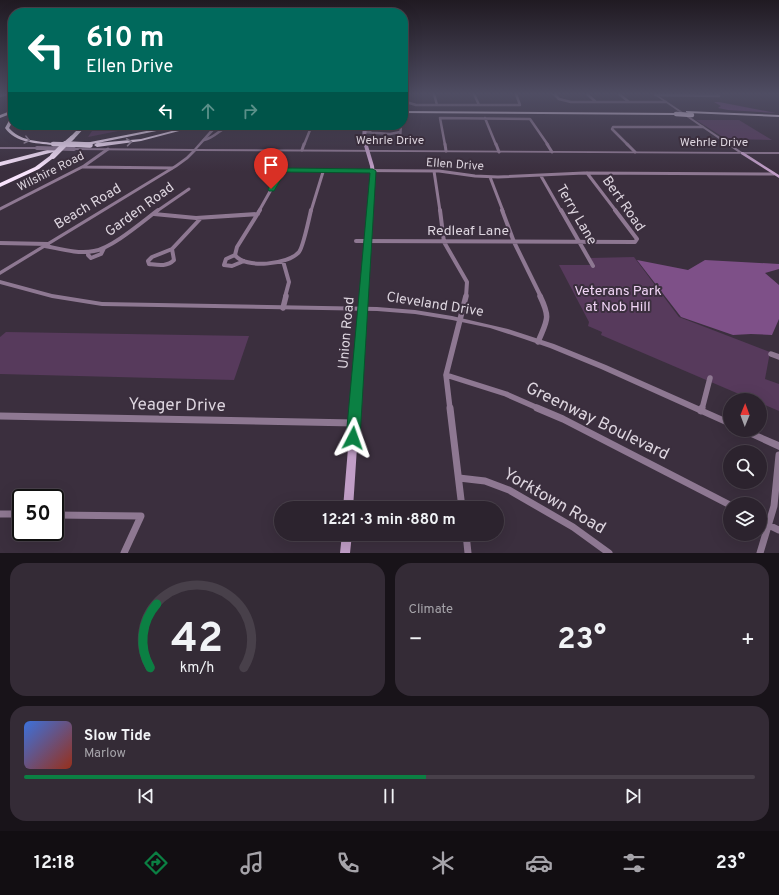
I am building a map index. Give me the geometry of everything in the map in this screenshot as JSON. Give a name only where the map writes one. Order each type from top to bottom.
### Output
[{"type":"highway","points":[[10,130],[13,134],[29,140],[53,144],[90,145],[141,140],[180,130]]},
{"type":"highway","points":[[0,185],[34,170],[53,156],[80,130]]},
{"type":"highway","points":[[0,163],[78,142],[143,130]]},
{"type":"highway","points":[[0,163],[88,142],[156,130]]},
{"type":"main road","name":"Union Road","points":[[348,501],[373,171],[364,139],[364,132]]},
{"type":"main road","points":[[742,153],[779,177]]},
{"type":"main road","points":[[346,553],[347,541]]},
{"type":"street","points":[[440,120],[446,151]]},
{"type":"street","points":[[486,120],[499,152]]},
{"type":"street","points":[[531,120],[552,152]]},
{"type":"street","points":[[692,120],[742,153]]},
{"type":"street","points":[[636,152],[612,129],[613,127],[703,127]]},
{"type":"street","name":"Beach Road","points":[[0,274],[187,158],[213,130]]},
{"type":"street","points":[[204,140],[212,139],[221,130]]},
{"type":"street","points":[[302,150],[310,130]]},
{"type":"street","points":[[364,132],[390,134],[400,132],[400,139]]},
{"type":"street","name":"Wehrle Drive","points":[[0,148],[779,154]]},
{"type":"street","name":"Wilshire Road","points":[[0,208],[81,167],[108,149]]},
{"type":"street","points":[[81,167],[172,168]]},
{"type":"street","name":"Ellen Drive","points":[[244,261],[232,266],[224,265],[226,259],[235,255],[237,247],[258,214],[281,172],[294,170],[323,172],[434,171],[490,177],[588,173],[774,174]]},
{"type":"street","points":[[434,171],[444,242],[467,282],[466,298],[446,375],[461,501]]},
{"type":"street","points":[[235,255],[239,260],[266,263],[283,261],[294,256],[300,249],[323,172]]},
{"type":"street","name":"Bert Road","points":[[579,242],[633,242],[637,240],[588,173]]},
{"type":"street","name":"Terry Lane","points":[[541,176],[593,266]]},
{"type":"street","points":[[490,177],[514,242],[547,310],[548,317],[538,342]]},
{"type":"street","name":"Garden Road","points":[[0,243],[47,245],[78,252],[88,252],[88,255],[91,258],[99,256],[104,252],[104,248],[118,241],[188,189]]},
{"type":"street","points":[[154,214],[182,218],[201,218],[258,214]]},
{"type":"street","points":[[172,249],[174,260],[171,264],[166,266],[149,264],[148,261],[152,257],[172,249],[201,218]]},
{"type":"street","name":"Redleaf Lane","points":[[356,241],[579,242]]},
{"type":"street","points":[[283,261],[289,282],[283,308]]},
{"type":"street","name":"Cleveland Drive","points":[[0,282],[52,296],[102,304],[399,310],[460,320],[502,330],[538,342],[589,362],[723,421]]},
{"type":"street","points":[[771,354],[779,357]]},
{"type":"street","name":"Greenway Boulevard","points":[[446,375],[506,394],[556,416],[723,501]]},
{"type":"street","points":[[701,411],[710,378]]},
{"type":"street","name":"Yeager Drive","points":[[0,416],[354,423]]},
{"type":"street","points":[[759,437],[779,446]]},
{"type":"street","points":[[760,553],[774,506],[779,455]]},
{"type":"street","name":"Yorktown Road","points":[[459,478],[485,481],[509,490],[573,527],[609,553]]},
{"type":"street","points":[[0,514],[12,514]]},
{"type":"street","points":[[64,515],[141,516],[124,553]]},
{"type":"street","points":[[768,525],[779,530]]},
{"type":"street","points":[[467,541],[468,553]]},
{"type":"green space","points":[[696,120],[739,120],[772,140],[726,139]]},
{"type":"green space","points":[[93,130],[123,130],[88,137]]},
{"type":"green space","name":"Veterans Park at Nob Hill","points":[[634,257],[679,317],[770,352],[765,379],[779,384],[779,411],[767,406],[767,393],[737,393],[601,335],[602,332],[588,326],[589,322],[559,265],[594,265],[590,258]]},
{"type":"green space","points":[[6,332],[249,336],[234,380],[0,374],[0,337]]},
{"type":"shaded area","points":[[637,260],[688,270],[705,260],[779,264],[779,269],[765,273],[779,285],[779,319],[772,335],[733,335],[681,317]]},
{"type":"route","points":[[271,189],[281,172],[284,170],[323,172],[373,171],[353,438]]}]
